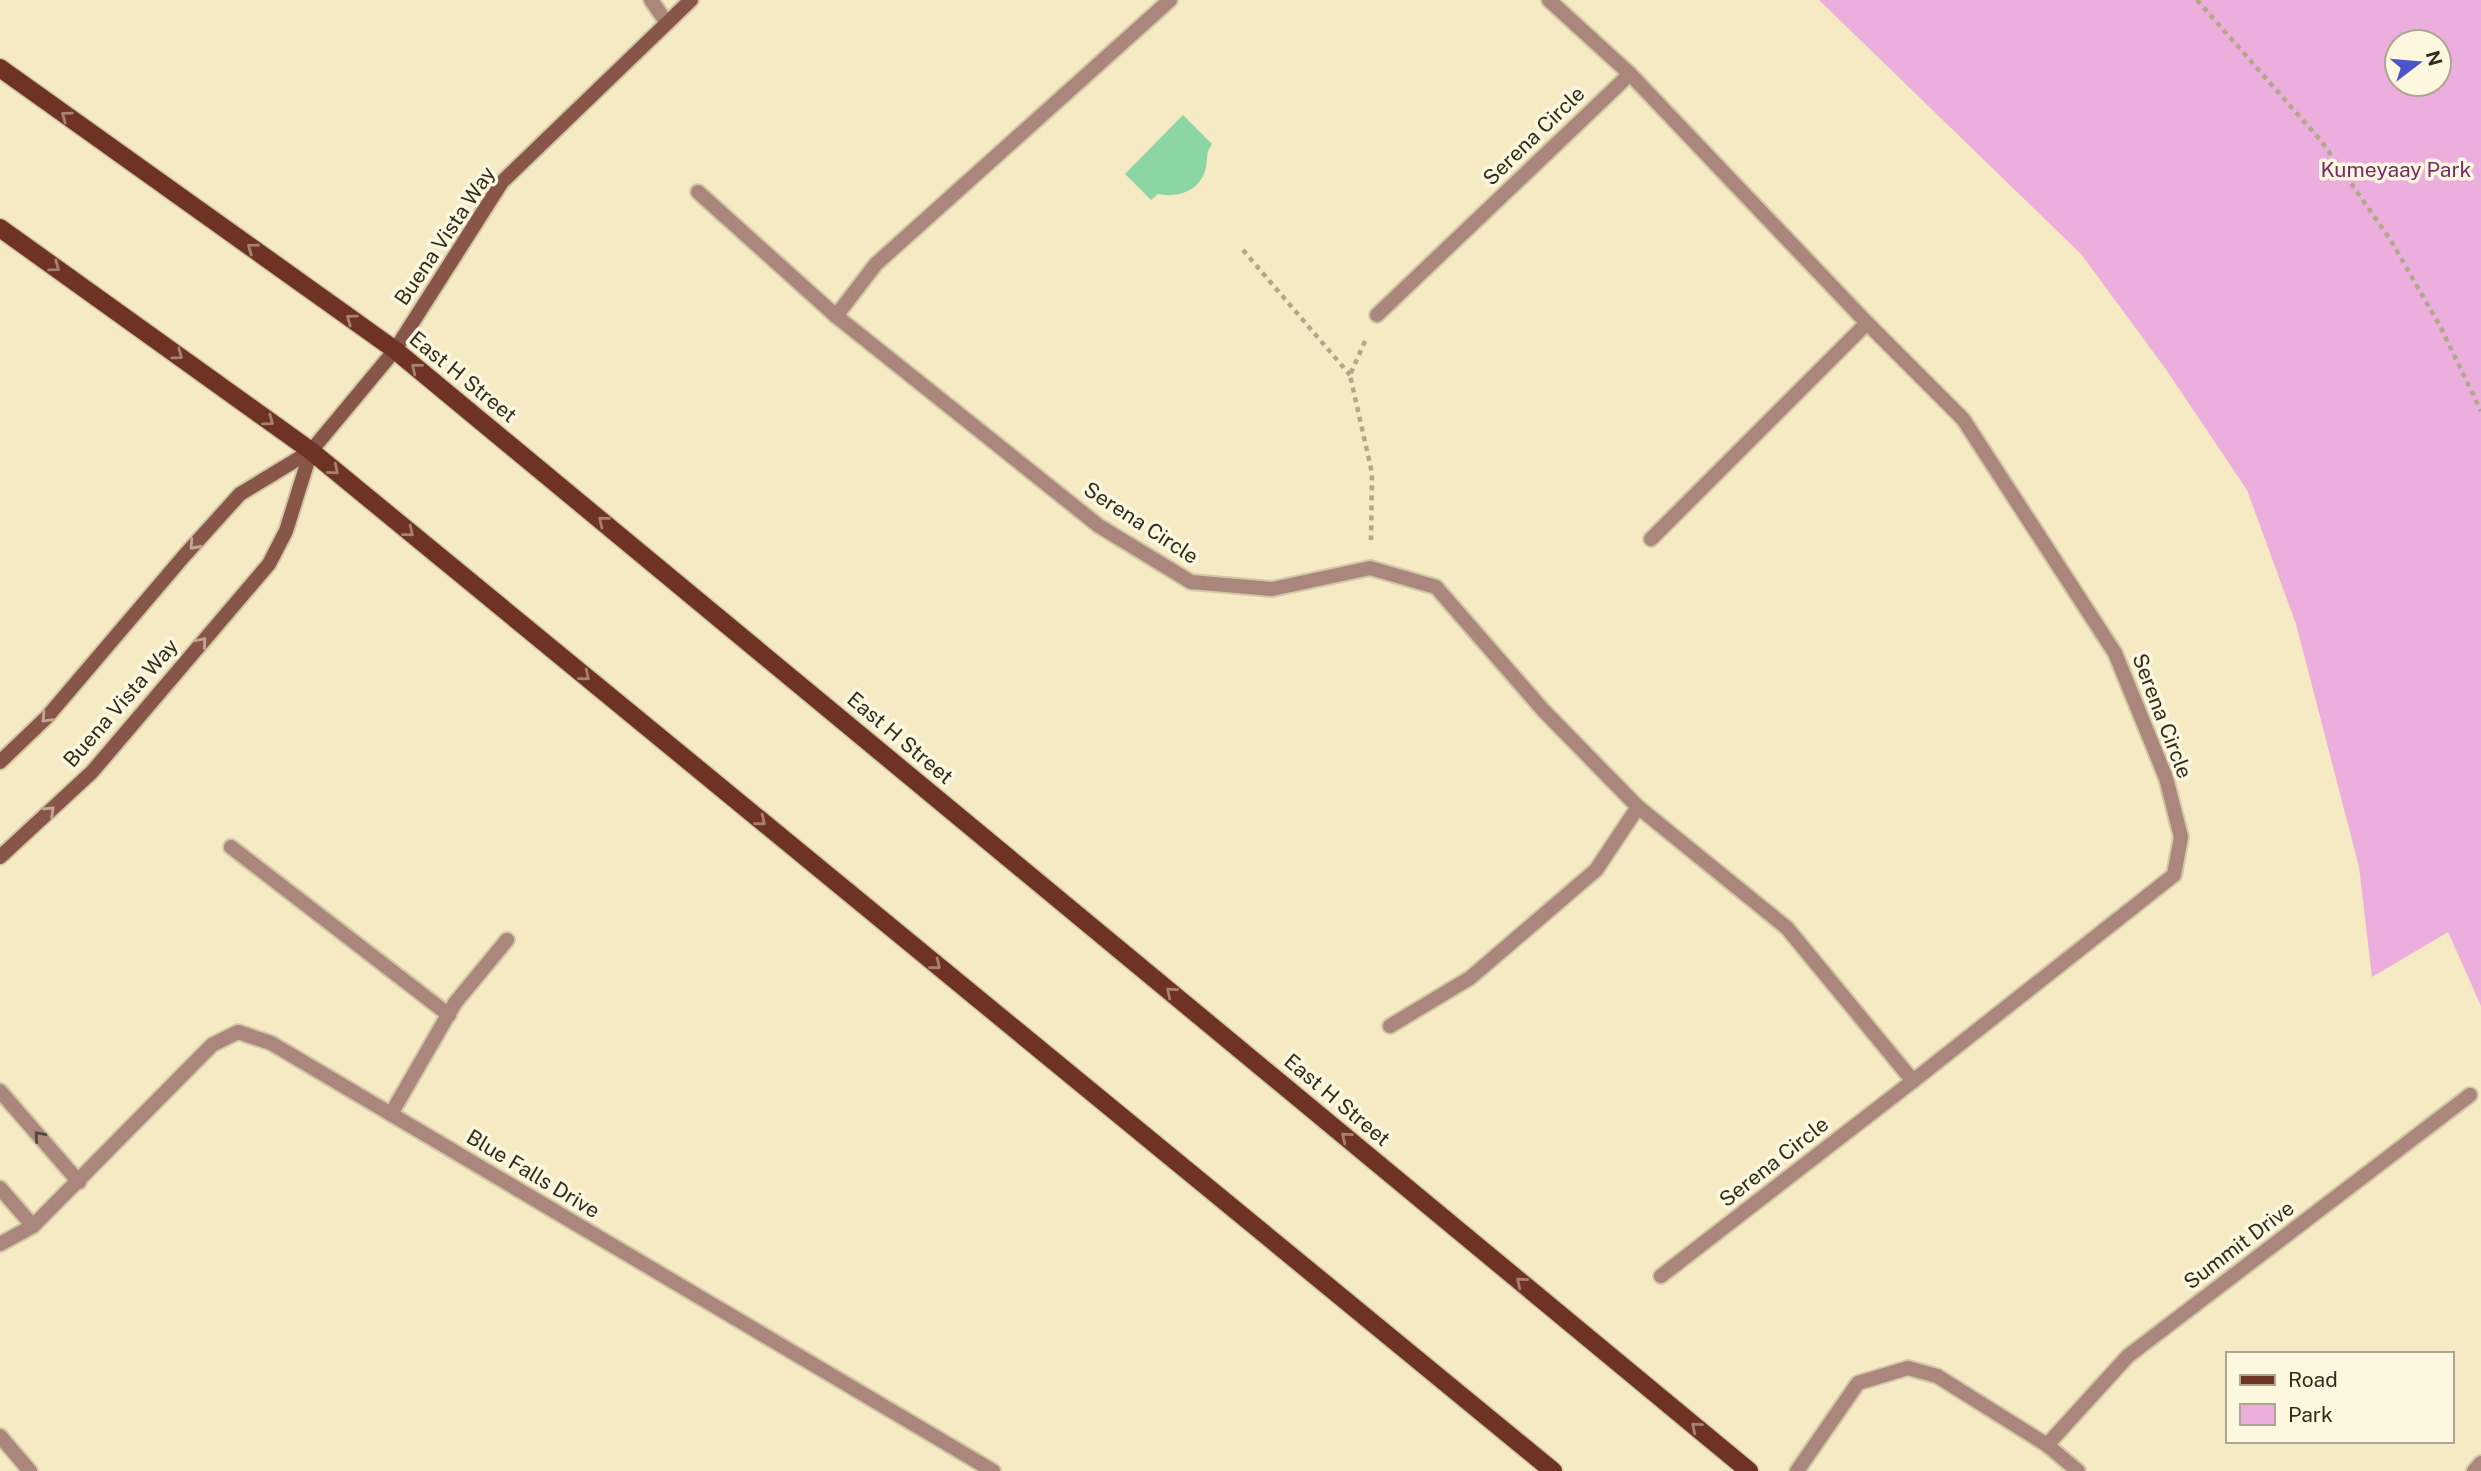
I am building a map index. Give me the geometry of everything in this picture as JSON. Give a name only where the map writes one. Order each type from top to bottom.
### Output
[{"type":"main road","name":"East H Street","points":[[0,68],[395,350],[1749,1471]]},
{"type":"main road","points":[[0,228],[311,451],[1553,1471]]},
{"type":"street","points":[[651,0],[667,23]]},
{"type":"street","name":"Buena Vista Way","points":[[0,762],[47,717],[184,556],[240,495],[311,451],[395,350],[502,182],[691,0]]},
{"type":"street","points":[[836,316],[876,264],[1170,0]]},
{"type":"street","name":"Serena Circle","points":[[1549,0],[1630,74],[1867,323],[1963,419],[2115,653],[2166,778],[2181,837],[2174,875],[1661,1276]]},
{"type":"street","name":"Serena Circle","points":[[1377,314],[1630,74]]},
{"type":"street","name":"Serena Circle","points":[[698,192],[836,316],[1099,526],[1191,582],[1272,589],[1370,568],[1436,587],[1543,710],[1638,807],[1787,928],[1913,1081]]},
{"type":"street","points":[[1651,538],[1867,323]]},
{"type":"street","name":"Buena Vista Way","points":[[0,858],[92,772],[269,564],[286,531],[311,451]]},
{"type":"street","points":[[1391,1026],[1470,978],[1596,870],[1638,807]]},
{"type":"street","points":[[231,846],[449,1015]]},
{"type":"street","points":[[391,1114],[455,1003],[507,940]]},
{"type":"street","name":"Blue Falls Drive","points":[[0,1244],[33,1226],[212,1045],[238,1032],[271,1043],[993,1471]]},
{"type":"street","points":[[0,1091],[79,1182]]},
{"type":"street","name":"Summit Drive","points":[[2047,1445],[2128,1356],[2470,1095]]},
{"type":"street","points":[[0,1188],[33,1226]]},
{"type":"street","points":[[1797,1471],[1858,1383],[1908,1368],[1937,1376],[2047,1445],[2078,1471]]},
{"type":"street","points":[[0,1436],[30,1471]]},
{"type":"street","points":[[2474,1471],[2481,1463]]},
{"type":"path","points":[[2197,0],[2322,142],[2390,239],[2441,328],[2481,411]]},
{"type":"path","points":[[1243,250],[1350,375],[1372,473],[1370,568]]},
{"type":"path","points":[[1350,375],[1377,314]]},
{"type":"green space","name":"Kumeyaay Park","points":[[1819,0],[2481,0],[2481,1006],[2448,932],[2372,977],[2359,867],[2296,624],[2247,490],[2165,368],[2081,254]]},
{"type":"shaded area","points":[[1183,115],[1212,144],[1205,171],[1192,189],[1179,194],[1158,194],[1151,200],[1125,174]]}]
